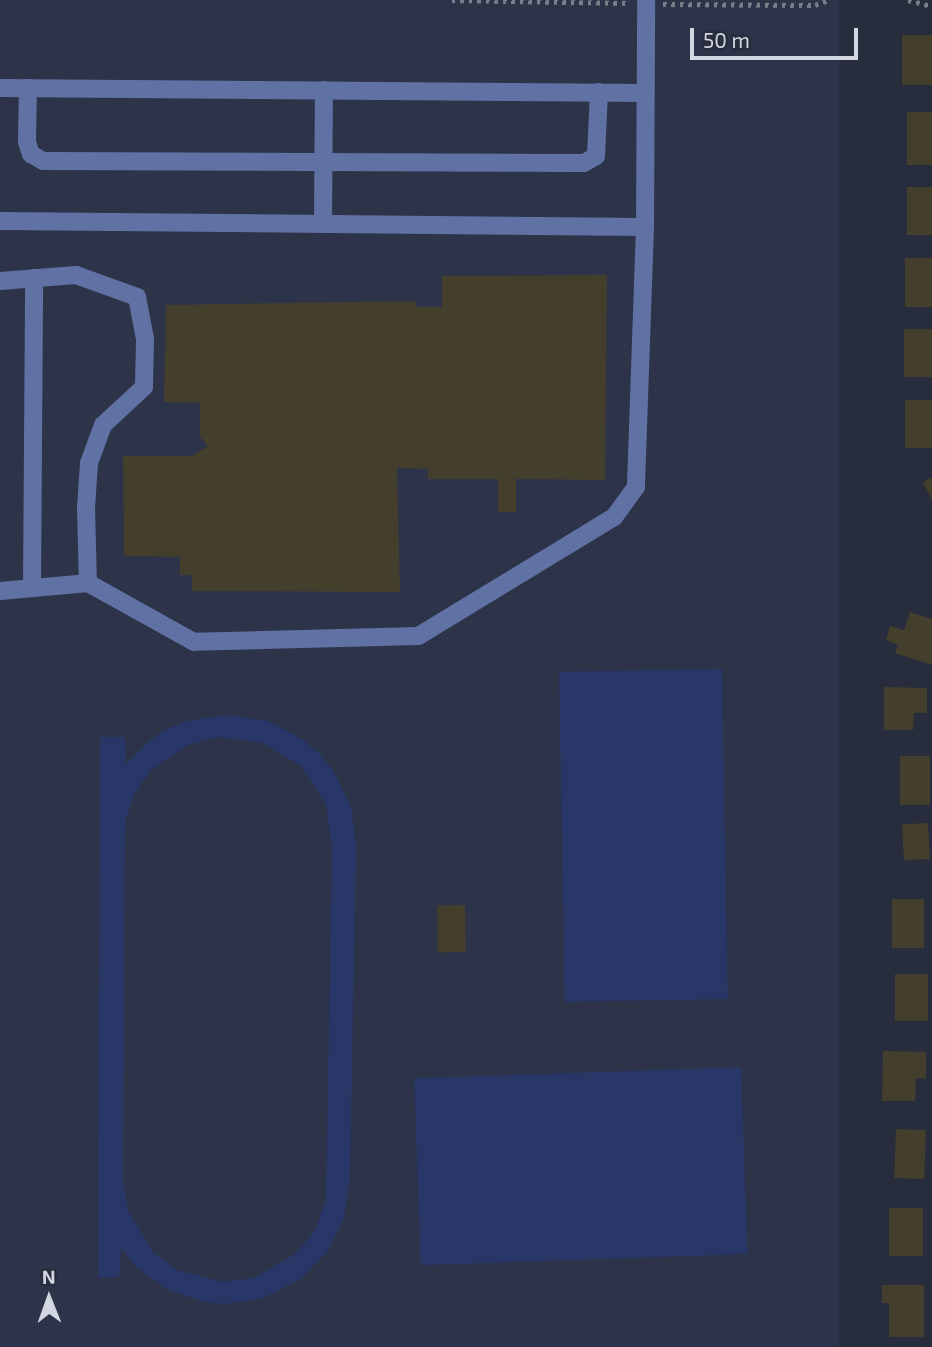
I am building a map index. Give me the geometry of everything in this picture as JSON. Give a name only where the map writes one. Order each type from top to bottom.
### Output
[{"type":"lane","points":[[0,591],[88,583],[194,642],[418,636],[614,517],[636,487],[645,227],[646,0]]},
{"type":"lane","points":[[0,88],[645,93]]},
{"type":"lane","points":[[28,88],[27,142],[31,154],[43,161],[584,163],[596,156],[599,92]]},
{"type":"lane","points":[[323,224],[324,90]]},
{"type":"lane","points":[[0,220],[645,227]]},
{"type":"lane","points":[[0,281],[76,275],[137,297],[145,339],[144,387],[103,425],[89,463],[86,508],[88,583]]},
{"type":"lane","points":[[32,588],[42,277]]},
{"type":"path","points":[[908,0],[932,6]]},
{"type":"shaded area","points":[[0,0],[839,0],[839,1347],[0,1347]]},
{"type":"shaded area","points":[[722,669],[728,999],[565,1002],[559,672]]},
{"type":"shaded area","points":[[227,715],[268,721],[304,740],[333,770],[351,807],[356,847],[350,1179],[344,1218],[327,1252],[299,1280],[264,1298],[225,1304],[205,1302],[168,1290],[136,1267],[121,1248],[119,1277],[98,1278],[100,737],[125,737],[126,764],[150,740],[186,721]],"holes":[[[218,737],[263,743],[301,766],[326,804],[332,848],[326,1200],[315,1230],[295,1254],[254,1278],[223,1282],[177,1270],[152,1251],[128,1210],[123,1179],[125,823],[134,794],[151,770],[188,745]]]},
{"type":"shaded area","points":[[741,1067],[748,1254],[421,1265],[414,1078]]},
{"type":"building","points":[[902,35],[932,35],[932,85],[902,85]]},
{"type":"building","points":[[907,112],[932,112],[932,165],[907,165]]},
{"type":"building","points":[[907,187],[932,187],[932,235],[907,235]]},
{"type":"building","points":[[905,258],[932,258],[932,307],[905,307]]},
{"type":"building","points":[[607,275],[605,480],[516,479],[516,512],[498,512],[498,479],[428,479],[428,469],[397,468],[400,592],[192,591],[192,575],[180,575],[180,557],[124,556],[123,456],[192,456],[208,446],[200,437],[200,403],[164,402],[166,305],[416,301],[416,307],[442,307],[442,276]]},
{"type":"building","points":[[904,329],[932,329],[932,377],[904,377]]},
{"type":"building","points":[[905,400],[932,400],[932,448],[905,448]]},
{"type":"building","points":[[932,477],[932,500],[923,482]]},
{"type":"building","points":[[910,612],[932,619],[932,665],[895,653],[898,645],[886,640],[890,626],[904,630]]},
{"type":"building","points":[[884,687],[927,688],[927,713],[914,713],[913,730],[884,730]]},
{"type":"building","points":[[900,756],[930,756],[930,805],[900,805]]},
{"type":"building","points":[[928,823],[930,859],[904,860],[902,824]]},
{"type":"building","points":[[892,899],[924,899],[924,948],[892,948]]},
{"type":"building","points":[[437,905],[465,905],[466,952],[438,952]]},
{"type":"building","points":[[895,974],[928,974],[928,1021],[895,1021]]},
{"type":"building","points":[[883,1051],[926,1052],[926,1079],[916,1078],[915,1101],[882,1101]]},
{"type":"building","points":[[896,1129],[926,1130],[924,1179],[894,1178]]},
{"type":"building","points":[[889,1208],[923,1208],[923,1256],[889,1256]]},
{"type":"building","points":[[882,1285],[924,1285],[924,1337],[889,1337],[889,1303],[882,1303]]}]
